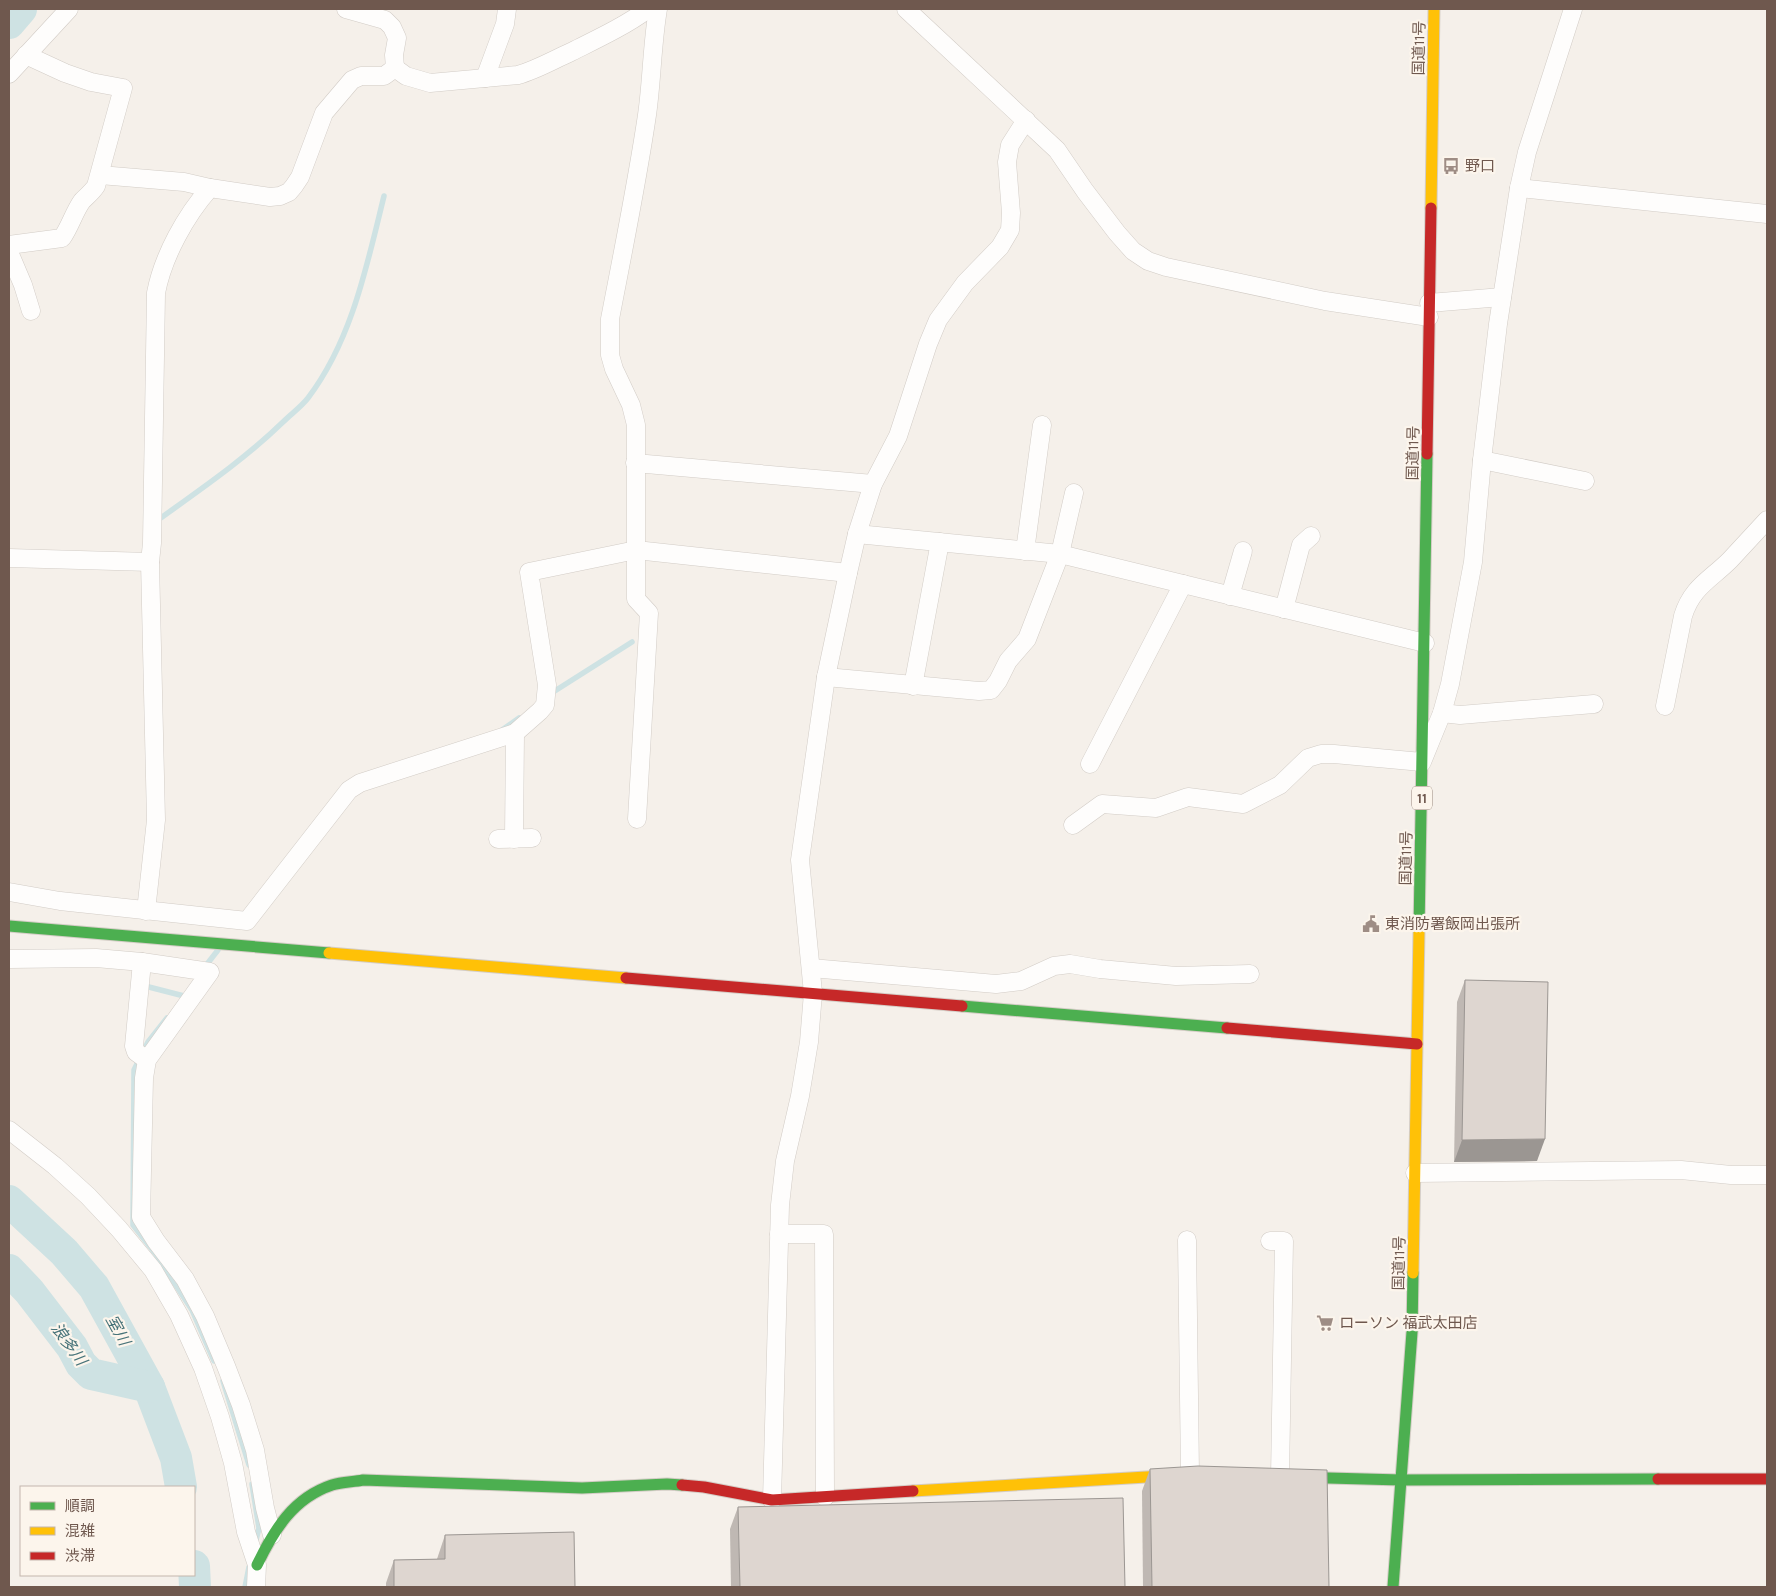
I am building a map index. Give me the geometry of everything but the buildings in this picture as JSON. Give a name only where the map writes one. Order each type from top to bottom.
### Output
[{"type":"main road","name":"国道11号","points":[[1393,1587],[1412,1332],[1434,9]]},
{"type":"main road","points":[[9,926],[1417,1044]]},
{"type":"main road","points":[[257,1565],[272,1535],[288,1513],[300,1501],[332,1486],[363,1480],[582,1488],[667,1484],[704,1487],[772,1500],[1195,1474]]},
{"type":"main road","points":[[1275,1476],[1401,1480],[1767,1479]]},
{"type":"street","points":[[9,74],[69,9]]},
{"type":"street","points":[[346,9],[385,20],[392,27],[396,38],[395,68],[406,76],[430,83],[518,76],[530,72],[596,40],[648,9]]},
{"type":"street","points":[[485,78],[504,24],[507,9]]},
{"type":"street","points":[[637,819],[649,613],[636,598],[636,425],[632,405],[614,369],[610,355],[610,327],[647,116],[653,36],[658,9]]},
{"type":"street","points":[[906,9],[1058,150],[1116,233],[1133,251],[1148,261],[1166,268],[1325,301],[1429,310],[1502,297]]},
{"type":"street","points":[[1073,825],[1102,804],[1156,808],[1188,797],[1243,804],[1280,785],[1308,758],[1321,754],[1422,762],[1442,713],[1450,684],[1473,562],[1482,460],[1502,297],[1519,188],[1527,152],[1573,9]]},
{"type":"street","points":[[9,245],[62,238],[68,231],[82,202],[96,186],[123,88],[91,82],[65,73],[26,55]]},
{"type":"street","points":[[100,175],[184,182],[270,197],[280,196],[288,192],[300,178],[324,113],[332,102],[352,80],[361,76],[384,76],[395,68]]},
{"type":"street","points":[[772,1500],[780,1205],[785,1161],[810,1042],[813,993],[800,860],[826,677],[857,534],[873,484],[898,436],[928,344],[938,320],[964,283],[1000,246],[1010,230],[1011,213],[1007,162],[1010,145],[1026,120]]},
{"type":"street","points":[[146,910],[156,820],[150,562],[152,543],[156,293],[165,260],[179,233],[210,188]]},
{"type":"street","points":[[1519,188],[1767,214]]},
{"type":"street","points":[[9,252],[31,311]]},
{"type":"street","points":[[1025,551],[1042,425]]},
{"type":"street","points":[[1482,460],[1585,481]]},
{"type":"street","points":[[635,463],[873,484]]},
{"type":"street","points":[[826,677],[913,686],[979,691],[991,690],[1008,661],[1027,639],[1060,554],[1074,493]]},
{"type":"street","points":[[1665,706],[1686,604],[1692,594],[1728,561],[1767,520]]},
{"type":"street","points":[[857,534],[1060,554],[1424,644]]},
{"type":"street","points":[[1284,609],[1301,545],[1311,536]]},
{"type":"street","points":[[913,686],[940,542]]},
{"type":"street","points":[[9,892],[60,901],[247,921],[349,790],[360,783],[515,732],[545,705],[547,685],[529,572],[636,550],[848,573]]},
{"type":"street","points":[[1230,596],[1243,551]]},
{"type":"street","points":[[9,558],[150,562]]},
{"type":"street","points":[[1090,764],[1183,584]]},
{"type":"street","points":[[1442,713],[1460,715],[1594,704]]},
{"type":"street","points":[[515,732],[506,839],[532,838]]},
{"type":"street","points":[[176,967],[181,914]]},
{"type":"street","points":[[9,958],[96,958],[142,962],[210,972],[147,1060],[144,1078],[141,1217],[185,1280],[205,1316],[226,1366],[255,1450],[265,1508],[272,1535]]},
{"type":"street","points":[[142,962],[134,1046],[136,1052],[147,1060]]},
{"type":"street","points":[[811,968],[996,984],[1021,981],[1054,966],[1070,964],[1100,969],[1176,976],[1250,974]]},
{"type":"street","points":[[9,1130],[55,1166],[88,1196],[119,1229],[153,1270],[179,1315],[203,1368],[220,1417],[233,1463],[246,1532],[257,1565],[256,1587]]},
{"type":"street","points":[[1415,1173],[1681,1170],[1731,1176],[1767,1175]]},
{"type":"street","points":[[779,1234],[824,1234],[825,1497]]},
{"type":"street","points":[[1187,1240],[1195,1474]]},
{"type":"street","points":[[1270,1241],[1284,1241],[1275,1476]]},
{"type":"waterway","name":"室川","points":[[9,23],[21,9]]},
{"type":"waterway","points":[[158,522],[158,520],[253,449],[308,398],[336,352],[347,327],[364,275],[384,196]]},
{"type":"waterway","points":[[550,694],[632,642]]},
{"type":"waterway","points":[[502,730],[519,718]]},
{"type":"waterway","points":[[204,968],[218,950]]},
{"type":"waterway","points":[[146,983],[145,986],[184,996]]},
{"type":"waterway","points":[[167,1018],[148,1042],[134,1070],[133,1225],[155,1253],[192,1310],[214,1361]]},
{"type":"waterway","name":"室川","points":[[9,1201],[64,1252],[94,1287],[149,1387],[176,1458],[181,1486]]},
{"type":"waterway","name":"浪多川","points":[[9,1270],[29,1291],[72,1347],[81,1364],[91,1374],[149,1387]]},
{"type":"waterway","points":[[223,1381],[249,1465]]},
{"type":"waterway","points":[[252,1484],[259,1528],[255,1544]]},
{"type":"waterway","points":[[245,1587],[249,1567]]},
{"type":"waterway","name":"室川","points":[[194,1576],[195,1587]]},
{"type":"traffic: fast","points":[[1419,931],[1427,454]]},
{"type":"traffic: fast","points":[[9,926],[329,953]]},
{"type":"traffic: fast","points":[[962,1006],[1227,1028]]},
{"type":"traffic: fast","points":[[1393,1587],[1412,1332],[1413,1273]]},
{"type":"traffic: fast","points":[[1292,1477],[1401,1480],[1658,1479]]},
{"type":"traffic: fast","points":[[257,1565],[278,1528],[296,1507],[318,1491],[340,1483],[363,1480],[582,1488],[682,1485]]},
{"type":"traffic: slow","points":[[1431,208],[1434,9]]},
{"type":"traffic: slow","points":[[1413,1273],[1419,931]]},
{"type":"traffic: slow","points":[[329,953],[626,978]]},
{"type":"traffic: slow","points":[[913,1491],[1180,1475]]},
{"type":"traffic: jam","points":[[1427,454],[1431,208]]},
{"type":"traffic: jam","points":[[626,978],[962,1006]]},
{"type":"traffic: jam","points":[[1227,1028],[1417,1044]]},
{"type":"traffic: jam","points":[[1658,1479],[1767,1479]]},
{"type":"traffic: jam","points":[[682,1485],[704,1487],[772,1500],[913,1491]]},
{"type":"place","name":"野口","points":[[1451,166]]},
{"type":"place","name":"東消防署飯岡出張所","points":[[1371,924]]},
{"type":"place","name":"ローソン 福武太田店","points":[[1325,1323]]}]
